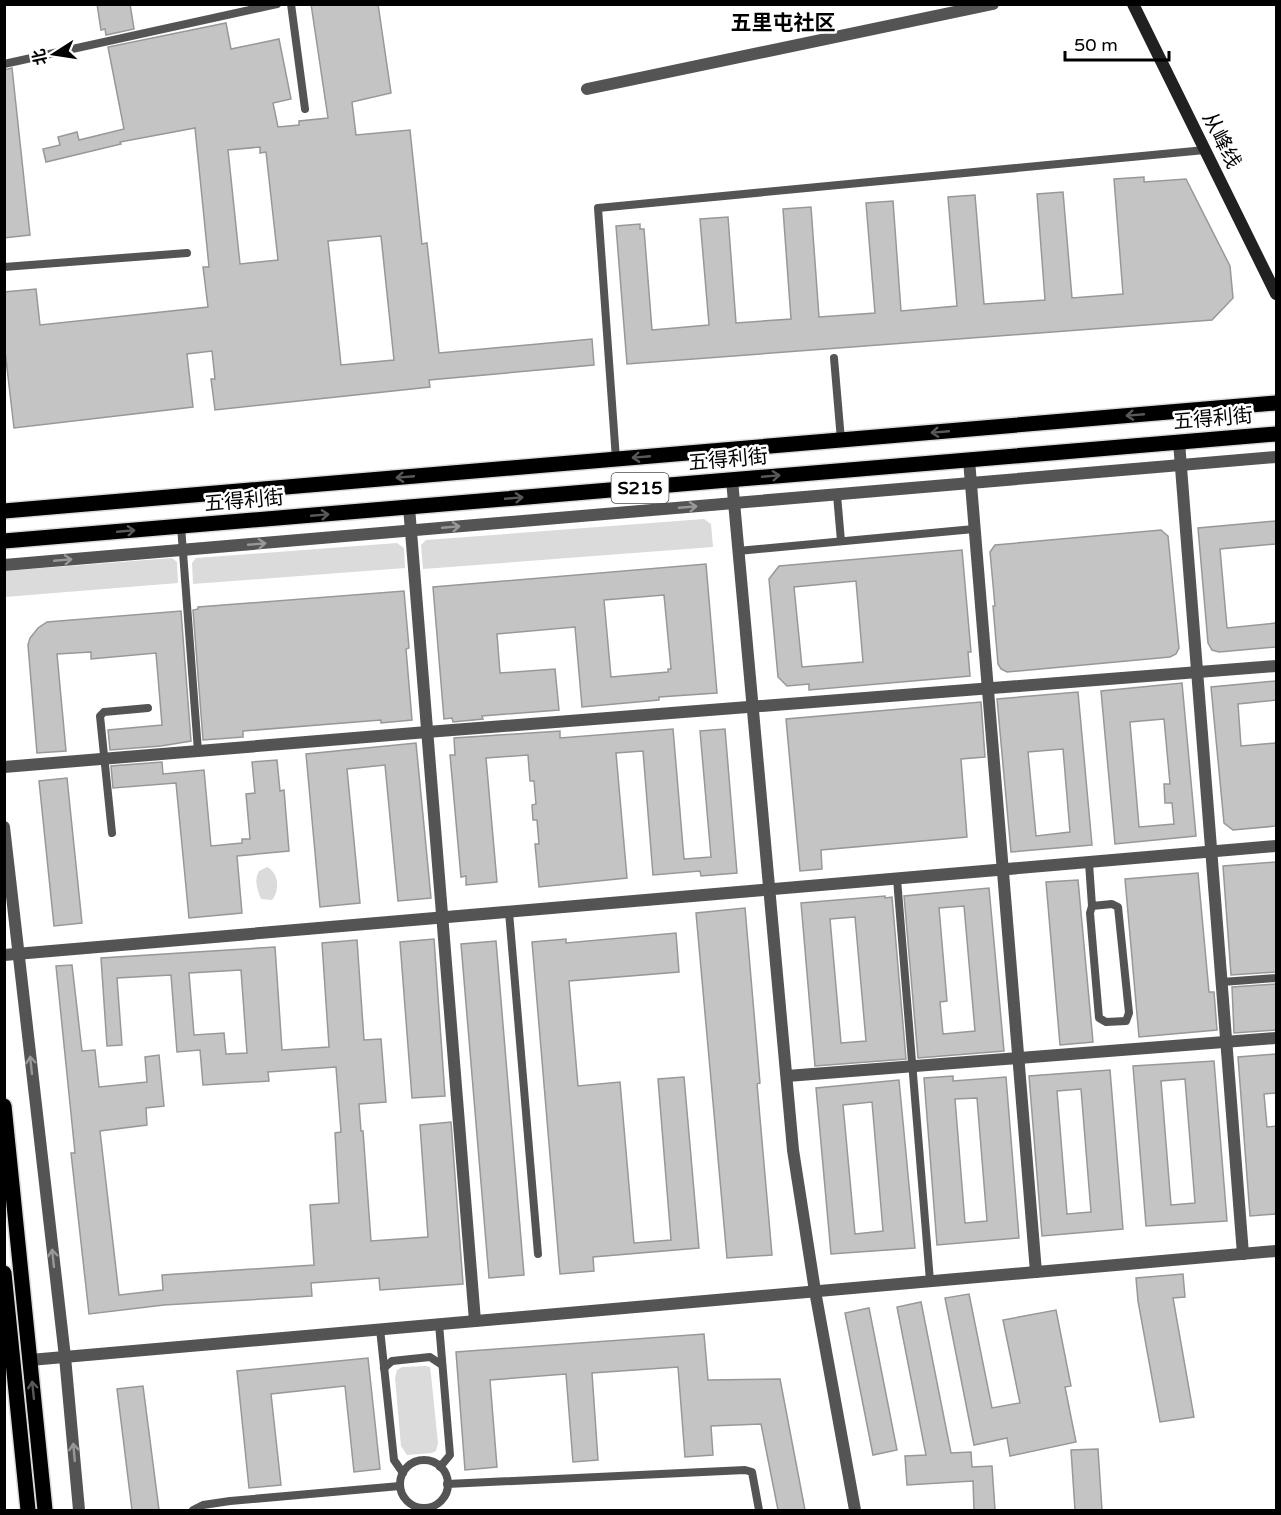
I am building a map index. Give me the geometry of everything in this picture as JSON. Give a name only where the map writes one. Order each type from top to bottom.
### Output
[{"type":"main road","name":"五得利街","points":[[4,511],[1276,403]]},
{"type":"main road","name":"五得利街","points":[[4,541],[1276,434]]},
{"type":"main road","points":[[4,1106],[45,1510]]},
{"type":"main road","points":[[4,1273],[7,1322],[28,1510]]},
{"type":"street","points":[[587,89],[993,4]]},
{"type":"street","name":"从峰线","points":[[1133,4],[1276,294]]},
{"type":"street","points":[[1179,442],[1243,1254]]},
{"type":"street","points":[[4,565],[1276,458]]},
{"type":"street","points":[[969,460],[1036,1272]]},
{"type":"street","points":[[732,480],[793,1150],[815,1291],[855,1510]]},
{"type":"street","points":[[409,507],[475,1321]]},
{"type":"street","points":[[4,767],[1276,666]]},
{"type":"street","points":[[4,826],[79,1510]]},
{"type":"street","points":[[4,955],[1276,846]]},
{"type":"street","points":[[787,1076],[1276,1038]]},
{"type":"street","points":[[30,1360],[1276,1251]]},
{"type":"lane","points":[[4,64],[277,4]]},
{"type":"lane","points":[[291,4],[305,109]]},
{"type":"lane","points":[[616,459],[598,208],[1205,150]]},
{"type":"lane","points":[[4,267],[187,253]]},
{"type":"lane","points":[[834,358],[841,440]]},
{"type":"lane","points":[[837,495],[841,541]]},
{"type":"lane","points":[[181,526],[198,751]]},
{"type":"lane","points":[[738,551],[974,529]]},
{"type":"lane","points":[[112,833],[100,716],[105,712],[148,708]]},
{"type":"lane","points":[[1089,863],[1092,906],[1090,913],[1099,1018],[1106,1022],[1126,1021],[1129,1013],[1119,907],[1112,904],[1092,906]]},
{"type":"lane","points":[[897,879],[930,1281]]},
{"type":"lane","points":[[509,912],[538,1254]]},
{"type":"lane","points":[[1222,982],[1276,978]]},
{"type":"lane","points":[[439,1324],[450,1455],[440,1467]]},
{"type":"lane","points":[[380,1329],[394,1460],[403,1473]]},
{"type":"lane","points":[[384,1368],[392,1361],[430,1357],[442,1365]]},
{"type":"lane","points":[[427,1460],[440,1467],[445,1473],[446,1494],[436,1505],[416,1507],[405,1499],[400,1486],[403,1473],[410,1465],[427,1460]]},
{"type":"lane","points":[[447,1484],[745,1470],[752,1472],[759,1510]]},
{"type":"lane","points":[[193,1510],[203,1505],[230,1501],[400,1486]]},
{"type":"lane","points":[[226,1510],[230,1501]]},
{"type":"shaded area","points":[[704,519],[711,524],[713,547],[423,569],[421,545],[426,540]]},
{"type":"shaded area","points":[[397,543],[404,548],[405,568],[193,584],[192,563],[196,558]]},
{"type":"shaded area","points":[[172,558],[177,562],[178,583],[5,597],[5,571]]},
{"type":"shaded area","points":[[267,867],[274,873],[277,882],[275,896],[272,900],[261,899],[258,892],[259,871]]},
{"type":"shaded area","points":[[402,1367],[430,1367],[438,1443],[436,1451],[432,1453],[407,1455],[401,1446],[395,1378],[397,1370]]},
{"type":"building","points":[[97,4],[130,4],[134,29],[106,35],[105,29],[101,30]]},
{"type":"building","points":[[311,4],[378,4],[391,93],[352,102],[356,135],[410,130],[422,244],[427,243],[439,353],[592,339],[594,365],[429,380],[430,387],[215,410],[211,379],[215,379],[212,351],[187,354],[193,407],[14,428],[4,342],[4,292],[36,289],[40,325],[208,307],[203,267],[209,267],[195,128],[120,142],[121,144],[46,162],[43,149],[60,145],[58,137],[77,132],[79,140],[124,129],[108,47],[226,23],[231,49],[279,39],[291,99],[273,103],[278,127],[299,125],[299,121],[328,118]],"holes":[[[260,147],[260,153],[266,152],[278,260],[240,264],[228,150]],[[381,236],[394,360],[341,365],[328,241]]]},
{"type":"building","points":[[12,68],[30,235],[4,238],[4,70]]},
{"type":"building","points":[[1144,177],[1144,182],[1186,179],[1230,266],[1233,298],[1212,320],[627,364],[616,226],[640,224],[640,229],[644,229],[652,330],[709,325],[700,219],[728,217],[736,323],[791,319],[783,209],[811,207],[819,317],[875,313],[866,203],[893,201],[901,311],[957,306],[948,197],[975,195],[984,304],[1045,300],[1037,194],[1063,192],[1072,298],[1123,294],[1114,179]]},
{"type":"building","points":[[1276,521],[1276,544],[1220,549],[1227,628],[1276,623],[1276,647],[1219,652],[1212,650],[1208,643],[1198,528]]},
{"type":"building","points":[[1161,530],[1168,536],[1179,648],[1176,654],[1170,657],[1007,672],[1001,669],[998,664],[990,552],[995,545]]},
{"type":"building","points":[[962,550],[971,652],[968,652],[970,676],[809,690],[809,684],[787,686],[778,677],[769,579],[779,566]],"holes":[[[856,581],[863,662],[802,667],[794,587]]]},
{"type":"building","points":[[706,564],[717,693],[659,697],[659,700],[582,707],[575,627],[497,634],[500,673],[555,669],[559,710],[482,716],[483,719],[453,722],[452,718],[444,719],[433,587]],"holes":[[[664,595],[671,669],[668,669],[668,672],[611,677],[604,600]]]},
{"type":"building","points":[[404,591],[412,720],[381,723],[381,720],[243,731],[243,737],[203,740],[193,610],[198,607]]},
{"type":"building","points":[[181,611],[191,741],[110,750],[108,730],[162,725],[156,653],[91,659],[91,652],[57,654],[66,751],[37,753],[28,645],[30,638],[38,628],[47,622]]},
{"type":"building","points":[[1276,681],[1276,700],[1238,704],[1241,746],[1276,743],[1276,826],[1233,830],[1224,823],[1211,687]]},
{"type":"building","points":[[1182,683],[1196,836],[1115,844],[1101,691]],"holes":[[[1164,719],[1170,784],[1164,784],[1165,803],[1172,803],[1174,824],[1139,827],[1130,722]]]},
{"type":"building","points":[[1078,692],[1092,845],[1011,852],[997,699]],"holes":[[[1063,749],[1070,832],[1036,836],[1028,752]]]},
{"type":"building","points":[[981,702],[985,757],[961,759],[967,837],[821,850],[822,869],[800,871],[786,719]]},
{"type":"building","points":[[673,729],[684,859],[711,857],[700,731],[725,729],[737,873],[701,876],[700,871],[653,875],[643,751],[616,753],[627,878],[539,887],[535,844],[539,844],[537,820],[533,820],[532,805],[536,804],[534,781],[530,781],[528,755],[486,758],[497,882],[466,885],[466,876],[461,877],[450,755],[455,755],[454,738],[560,731],[560,738]]},
{"type":"building","points":[[416,743],[431,898],[398,901],[385,765],[347,769],[360,903],[320,907],[306,754]]},
{"type":"building","points":[[277,760],[280,791],[284,790],[289,851],[237,856],[242,913],[189,918],[176,783],[113,788],[111,766],[162,762],[163,774],[204,770],[211,846],[242,843],[242,839],[250,839],[246,794],[255,793],[252,762]]},
{"type":"building","points":[[67,778],[82,923],[54,926],[39,781]]},
{"type":"building","points":[[1276,862],[1276,972],[1231,975],[1223,866]]},
{"type":"building","points":[[1198,873],[1209,992],[1214,992],[1217,1030],[1139,1037],[1125,879]]},
{"type":"building","points":[[1078,880],[1093,1042],[1060,1045],[1046,882]]},
{"type":"building","points":[[989,888],[1004,1051],[918,1058],[904,896]],"holes":[[[964,906],[975,1031],[943,1034],[940,1002],[947,1001],[939,908]]]},
{"type":"building","points":[[892,897],[906,1059],[815,1066],[801,903]],"holes":[[[855,917],[866,1041],[841,1043],[830,919]]]},
{"type":"building","points":[[745,908],[772,1255],[727,1258],[696,913]]},
{"type":"building","points":[[676,933],[679,972],[569,981],[578,1086],[620,1082],[634,1243],[671,1240],[658,1079],[684,1077],[699,1248],[593,1257],[594,1271],[560,1274],[532,942],[566,939],[566,943]]},
{"type":"building","points":[[434,939],[445,1096],[412,1098],[400,942]]},
{"type":"building","points":[[357,940],[364,1040],[381,1039],[386,1102],[359,1104],[371,1241],[428,1237],[420,1125],[451,1122],[463,1284],[380,1290],[379,1278],[311,1283],[312,1296],[164,1305],[89,1314],[71,1153],[75,1153],[56,966],[72,965],[82,1051],[95,1050],[99,1087],[147,1082],[145,1057],[159,1055],[164,1106],[146,1108],[147,1125],[100,1131],[119,1295],[163,1290],[162,1275],[314,1265],[310,1205],[339,1203],[335,1133],[341,1132],[336,1067],[268,1072],[269,1081],[203,1085],[200,1050],[177,1052],[171,975],[117,978],[122,1045],[107,1046],[101,958],[275,947],[282,1050],[329,1047],[322,943]],"holes":[[[241,970],[247,1053],[226,1054],[224,1033],[194,1035],[189,973]]]},
{"type":"building","points":[[496,941],[524,1275],[489,1278],[461,944]]},
{"type":"building","points":[[1276,984],[1276,1030],[1234,1033],[1232,987]]},
{"type":"building","points":[[1276,1054],[1276,1093],[1264,1094],[1267,1127],[1276,1126],[1276,1214],[1250,1216],[1238,1057]]},
{"type":"building","points":[[1214,1061],[1227,1221],[1146,1226],[1133,1066]],"holes":[[[1185,1079],[1195,1203],[1171,1205],[1161,1081]]]},
{"type":"building","points":[[1110,1070],[1123,1229],[1042,1236],[1029,1076]],"holes":[[[1081,1089],[1091,1212],[1067,1214],[1057,1091]]]},
{"type":"building","points":[[953,1076],[953,1081],[1006,1077],[1019,1238],[937,1245],[924,1078]],"holes":[[[977,1098],[987,1221],[965,1223],[955,1099]]]},
{"type":"building","points":[[899,1080],[915,1248],[831,1254],[816,1088]],"holes":[[[872,1102],[883,1231],[855,1234],[843,1105]]]},
{"type":"building","points":[[1183,1274],[1185,1297],[1173,1298],[1194,1417],[1160,1422],[1138,1301],[1136,1278]]},
{"type":"building","points":[[969,1294],[992,1408],[1020,1403],[1003,1320],[1056,1310],[1071,1386],[1065,1387],[1076,1442],[1010,1456],[1007,1438],[974,1445],[945,1298]]},
{"type":"building","points":[[921,1302],[951,1453],[971,1452],[972,1467],[992,1466],[995,1510],[974,1510],[973,1481],[907,1485],[905,1456],[926,1455],[897,1307]]},
{"type":"building","points":[[869,1308],[897,1450],[873,1455],[845,1313]]},
{"type":"building","points":[[704,1334],[708,1380],[780,1379],[805,1510],[778,1510],[761,1424],[711,1426],[713,1455],[685,1457],[678,1367],[592,1373],[598,1460],[573,1462],[566,1374],[490,1380],[497,1467],[465,1470],[456,1352]]},
{"type":"building","points":[[368,1358],[380,1469],[354,1472],[345,1386],[271,1394],[281,1485],[249,1488],[237,1371]]},
{"type":"building","points":[[143,1386],[159,1510],[132,1510],[117,1389]]},
{"type":"building","points":[[1098,1449],[1102,1510],[1075,1510],[1071,1450]]},
{"type":"district","name":"五里屯社区","points":[[783,23]]}]
